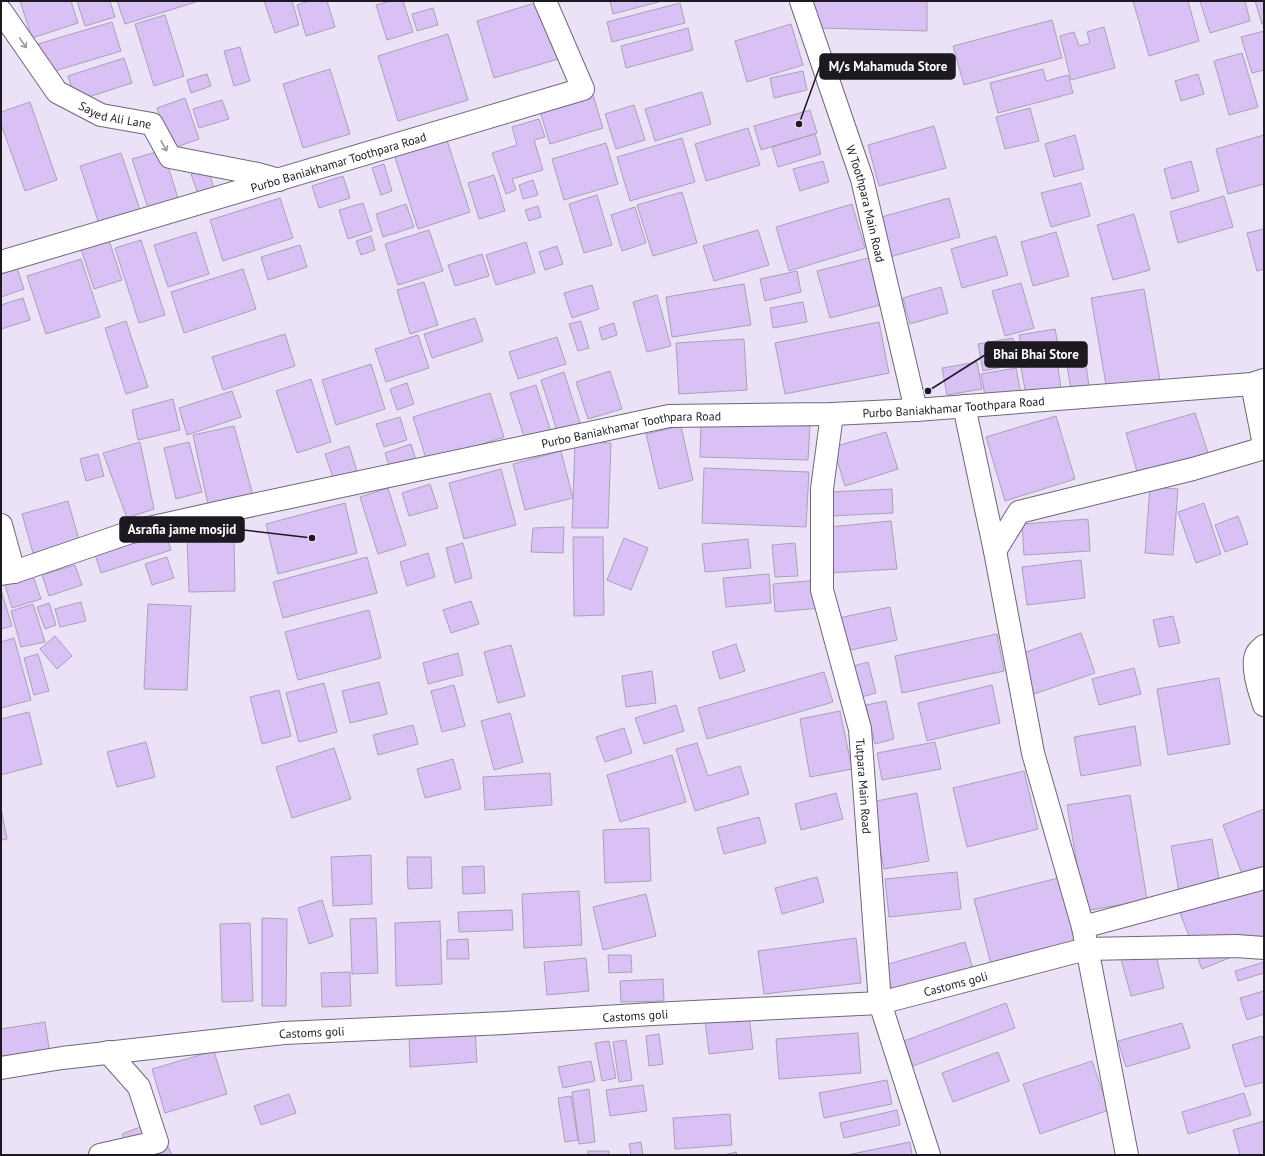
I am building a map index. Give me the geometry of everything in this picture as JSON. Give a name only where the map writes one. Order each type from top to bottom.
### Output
[{"type":"street","name":"Purbo Baniakhamar Toothpara Road","points":[[1,262],[583,89],[545,1]]},
{"type":"street","name":"W Toothpara Main Road","points":[[801,1],[862,179],[916,410]]},
{"type":"street","name":"Sayed Ali Lane","points":[[1,11],[57,92],[102,115],[152,124],[170,157],[258,174],[279,180]]},
{"type":"street","name":"Purbo Baniakhamar Toothpara Road","points":[[1,525],[7,573],[131,532],[669,416],[832,414],[916,410],[1258,382]]},
{"type":"street","points":[[995,551],[1019,512],[1193,469],[1264,447],[1258,382]]},
{"type":"street","points":[[964,406],[995,551],[1033,753],[1083,928],[1127,1155]]},
{"type":"street","name":"Tutpara Main Road","points":[[832,414],[822,489],[822,590],[860,729],[880,1003],[929,1155]]},
{"type":"street","points":[[1264,646],[1256,654],[1255,666],[1259,690],[1264,705]]},
{"type":"street","points":[[1083,928],[1264,878]]},
{"type":"street","name":"Castoms goli","points":[[1,1068],[108,1052],[284,1033],[505,1024],[653,1014],[880,1003],[1086,949],[1236,946],[1264,948]]},
{"type":"street","points":[[100,1155],[160,1149],[139,1087],[108,1052]]},
{"type":"building","points":[[20,1],[71,1],[78,23],[32,38]]},
{"type":"building","points":[[77,1],[110,1],[115,17],[85,26]]},
{"type":"building","points":[[117,1],[199,1],[125,24]]},
{"type":"building","points":[[264,1],[292,1],[299,25],[275,33]]},
{"type":"building","points":[[309,1],[327,1],[335,27],[306,36],[297,5]]},
{"type":"building","points":[[391,1],[403,1],[413,32],[387,40],[376,5]]},
{"type":"building","points":[[541,1],[562,58],[494,78],[477,21]]},
{"type":"building","points":[[610,1],[662,1],[613,14]]},
{"type":"building","points":[[809,1],[927,1],[927,31],[820,28]]},
{"type":"building","points":[[1133,1],[1188,1],[1199,41],[1149,56]]},
{"type":"building","points":[[1200,1],[1245,1],[1250,21],[1210,33]]},
{"type":"building","points":[[1255,1],[1264,1],[1264,23],[1262,24]]},
{"type":"building","points":[[680,3],[685,23],[612,42],[607,22]]},
{"type":"building","points":[[433,8],[438,25],[417,31],[412,14]]},
{"type":"building","points":[[165,15],[184,76],[154,86],[135,24]]},
{"type":"building","points":[[1052,20],[1062,58],[964,85],[953,46]]},
{"type":"building","points":[[112,22],[121,51],[48,73],[38,44]]},
{"type":"building","points":[[791,24],[803,65],[747,82],[735,41]]},
{"type":"building","points":[[1104,27],[1115,68],[1071,80],[1060,36],[1074,32],[1079,46],[1090,43],[1087,32]]},
{"type":"building","points":[[688,28],[693,50],[626,68],[621,46]]},
{"type":"building","points":[[1264,31],[1264,70],[1252,73],[1241,37]]},
{"type":"building","points":[[448,34],[468,100],[398,121],[378,56]]},
{"type":"building","points":[[240,47],[250,81],[234,86],[224,51]]},
{"type":"building","points":[[1242,53],[1258,107],[1229,115],[1214,61]]},
{"type":"building","points":[[124,58],[132,83],[76,101],[68,76]]},
{"type":"building","points":[[330,69],[350,134],[303,148],[283,84]]},
{"type":"building","points":[[1043,69],[1046,81],[1068,75],[1073,93],[998,113],[990,83]]},
{"type":"building","points":[[803,71],[807,90],[774,98],[770,78]]},
{"type":"building","points":[[207,74],[211,86],[191,93],[187,80]]},
{"type":"building","points":[[1198,74],[1204,94],[1181,101],[1175,81]]},
{"type":"building","points":[[702,92],[711,124],[655,141],[645,109]]},
{"type":"building","points":[[593,95],[603,128],[550,144],[540,111]]},
{"type":"building","points":[[185,98],[199,139],[171,149],[157,108]]},
{"type":"building","points":[[222,100],[229,119],[199,128],[193,109]]},
{"type":"building","points":[[30,102],[57,180],[25,191],[1,124],[1,112]]},
{"type":"building","points":[[634,105],[645,140],[616,149],[605,114]]},
{"type":"building","points":[[1030,108],[1039,141],[1005,149],[996,117]]},
{"type":"building","points":[[810,110],[817,133],[761,150],[754,126]]},
{"type":"building","points":[[539,119],[545,137],[534,140],[543,170],[512,179],[516,190],[506,194],[492,153],[517,145],[512,127]]},
{"type":"building","points":[[934,126],[946,168],[879,186],[868,145]]},
{"type":"building","points":[[748,128],[760,165],[706,181],[695,144]]},
{"type":"building","points":[[445,134],[470,212],[418,229],[393,151]]},
{"type":"building","points":[[815,134],[821,154],[778,167],[772,147]]},
{"type":"building","points":[[1075,135],[1084,169],[1054,177],[1045,144]]},
{"type":"building","points":[[1264,135],[1264,184],[1228,194],[1216,149]]},
{"type":"building","points":[[682,138],[695,182],[630,201],[617,157]]},
{"type":"building","points":[[606,143],[618,184],[564,200],[552,159]]},
{"type":"building","points":[[163,150],[178,198],[148,208],[132,159]]},
{"type":"building","points":[[121,153],[140,210],[99,224],[80,166]]},
{"type":"building","points":[[823,161],[829,182],[800,191],[793,169]]},
{"type":"building","points":[[1191,161],[1199,191],[1172,199],[1164,169]]},
{"type":"building","points":[[384,164],[392,191],[381,195],[372,168]]},
{"type":"building","points":[[208,168],[214,189],[198,194],[191,174]]},
{"type":"building","points":[[494,175],[505,211],[479,219],[468,183]]},
{"type":"building","points":[[343,176],[350,198],[319,208],[312,186]]},
{"type":"building","points":[[533,180],[538,195],[523,199],[519,185]]},
{"type":"building","points":[[1081,183],[1090,216],[1051,227],[1041,193]]},
{"type":"building","points":[[682,192],[697,243],[653,256],[637,205]]},
{"type":"building","points":[[597,195],[612,245],[584,253],[569,204]]},
{"type":"building","points":[[1224,196],[1233,227],[1178,243],[1170,212]]},
{"type":"building","points":[[280,198],[293,238],[223,261],[210,220]]},
{"type":"building","points":[[949,198],[960,237],[890,257],[878,218]]},
{"type":"building","points":[[363,203],[372,231],[348,239],[339,210]]},
{"type":"building","points":[[406,204],[414,227],[383,237],[376,214]]},
{"type":"building","points":[[852,204],[865,248],[789,271],[776,227]]},
{"type":"building","points":[[538,206],[541,217],[529,221],[525,210]]},
{"type":"building","points":[[635,207],[646,243],[622,251],[611,215]]},
{"type":"building","points":[[1134,214],[1150,270],[1113,280],[1097,225]]},
{"type":"building","points":[[1264,229],[1264,269],[1257,271],[1247,233]]},
{"type":"building","points":[[429,230],[443,271],[398,285],[385,244]]},
{"type":"building","points":[[758,230],[769,265],[714,281],[703,246]]},
{"type":"building","points":[[196,232],[209,274],[168,287],[154,245]]},
{"type":"building","points":[[1056,232],[1069,276],[1033,286],[1021,242]]},
{"type":"building","points":[[371,236],[375,250],[361,255],[356,241]]},
{"type":"building","points":[[996,236],[1008,275],[962,288],[951,249]]},
{"type":"building","points":[[108,237],[122,280],[94,289],[80,246]]},
{"type":"building","points":[[141,240],[165,315],[139,323],[115,248]]},
{"type":"building","points":[[526,242],[535,273],[496,285],[486,255]]},
{"type":"building","points":[[300,245],[307,267],[268,280],[261,257]]},
{"type":"building","points":[[557,246],[563,264],[545,270],[539,252]]},
{"type":"building","points":[[482,254],[489,276],[455,286],[448,265]]},
{"type":"building","points":[[872,257],[884,304],[830,318],[817,271]]},
{"type":"building","points":[[81,259],[100,317],[46,334],[27,276]]},
{"type":"building","points":[[16,265],[24,289],[1,297],[1,270]]},
{"type":"building","points":[[243,269],[256,309],[184,333],[171,292]]},
{"type":"building","points":[[797,271],[801,292],[765,301],[760,279]]},
{"type":"building","points":[[424,282],[438,325],[410,334],[397,290]]},
{"type":"building","points":[[1021,283],[1034,328],[1005,336],[992,291]]},
{"type":"building","points":[[744,284],[751,325],[672,337],[666,297]]},
{"type":"building","points":[[592,285],[599,309],[572,318],[564,293]]},
{"type":"building","points":[[941,287],[948,313],[910,324],[903,298]]},
{"type":"building","points":[[1144,289],[1160,380],[1107,390],[1091,298]]},
{"type":"building","points":[[657,295],[671,346],[647,352],[633,302]]},
{"type":"building","points":[[23,298],[30,320],[1,329],[1,305]]},
{"type":"building","points":[[803,302],[807,322],[773,328],[770,308]]},
{"type":"building","points":[[475,318],[483,341],[432,358],[424,334]]},
{"type":"building","points":[[126,321],[148,387],[126,394],[105,328]]},
{"type":"building","points":[[581,321],[589,348],[578,351],[569,324]]},
{"type":"building","points":[[879,322],[889,373],[785,394],[775,343]]},
{"type":"building","points":[[614,323],[617,335],[602,340],[599,328]]},
{"type":"building","points":[[1055,329],[1060,355],[1024,362],[1019,335]]},
{"type":"building","points":[[285,334],[295,366],[223,390],[212,357]]},
{"type":"building","points":[[418,335],[429,368],[386,382],[375,349]]},
{"type":"building","points":[[557,337],[566,364],[518,379],[509,352]]},
{"type":"building","points":[[1013,338],[1018,364],[983,371],[978,344]]},
{"type":"building","points":[[744,339],[747,390],[679,394],[676,343]]},
{"type":"building","points":[[1085,356],[1089,387],[1071,390],[1066,359]]},
{"type":"building","points":[[1057,361],[1061,388],[1026,395],[1021,368]]},
{"type":"building","points":[[977,362],[982,389],[947,395],[942,368]]},
{"type":"building","points":[[371,364],[385,409],[336,425],[322,380]]},
{"type":"building","points":[[1016,368],[1021,394],[986,401],[981,374]]},
{"type":"building","points":[[610,371],[622,409],[588,419],[576,382]]},
{"type":"building","points":[[564,372],[580,423],[557,431],[541,380]]},
{"type":"building","points":[[311,379],[331,442],[297,453],[276,391]]},
{"type":"building","points":[[407,383],[414,404],[397,410],[390,389]]},
{"type":"building","points":[[536,385],[551,432],[525,440],[510,393]]},
{"type":"building","points":[[232,391],[241,417],[187,435],[179,408]]},
{"type":"building","points":[[490,393],[504,437],[427,462],[413,417]]},
{"type":"building","points":[[173,399],[180,430],[138,440],[132,410]]},
{"type":"building","points":[[1195,413],[1208,453],[1138,475],[1126,433]]},
{"type":"building","points":[[1056,416],[1075,479],[1005,501],[986,437]]},
{"type":"building","points":[[400,417],[407,440],[384,447],[376,424]]},
{"type":"building","points":[[701,423],[810,426],[808,460],[700,457]]},
{"type":"building","points":[[234,426],[254,499],[209,509],[193,435]]},
{"type":"building","points":[[681,426],[693,480],[659,489],[646,434]]},
{"type":"building","points":[[886,432],[898,469],[845,486],[833,447]]},
{"type":"building","points":[[140,442],[154,509],[127,518],[103,453]]},
{"type":"building","points":[[189,442],[202,492],[176,499],[164,448]]},
{"type":"building","points":[[575,442],[611,443],[608,528],[572,528]]},
{"type":"building","points":[[411,444],[417,464],[391,472],[385,453]]},
{"type":"building","points":[[349,446],[359,477],[335,484],[325,454]]},
{"type":"building","points":[[561,451],[573,498],[525,510],[513,464]]},
{"type":"building","points":[[98,454],[104,476],[86,481],[80,459]]},
{"type":"building","points":[[704,468],[809,472],[806,527],[702,523]]},
{"type":"building","points":[[501,469],[516,525],[464,539],[449,483]]},
{"type":"building","points":[[430,484],[438,508],[409,516],[402,493]]},
{"type":"building","points":[[1150,487],[1178,489],[1173,555],[1145,553]]},
{"type":"building","points":[[388,488],[406,545],[378,554],[360,497]]},
{"type":"building","points":[[892,489],[893,513],[830,516],[829,492]]},
{"type":"building","points":[[68,501],[79,540],[33,553],[22,514]]},
{"type":"building","points":[[345,503],[357,553],[278,574],[266,524]]},
{"type":"building","points":[[1204,503],[1221,554],[1196,563],[1178,512]]},
{"type":"building","points":[[1238,516],[1248,544],[1225,552],[1215,525]]},
{"type":"building","points":[[1088,519],[1090,551],[1024,555],[1022,524]]},
{"type":"building","points":[[891,521],[897,569],[829,573],[829,527]]},
{"type":"building","points":[[564,527],[563,553],[531,552],[533,528]]},
{"type":"building","points":[[164,529],[171,550],[101,573],[94,551]]},
{"type":"building","points":[[234,537],[235,591],[189,592],[187,538]]},
{"type":"building","points":[[573,537],[603,537],[604,615],[574,616]]},
{"type":"building","points":[[624,538],[648,548],[631,590],[607,580]]},
{"type":"building","points":[[748,539],[751,568],[705,572],[702,544]]},
{"type":"building","points":[[463,543],[472,578],[455,583],[446,548]]},
{"type":"building","points":[[795,543],[798,576],[775,577],[772,545]]},
{"type":"building","points":[[428,553],[435,577],[407,586],[400,562]]},
{"type":"building","points":[[167,557],[174,578],[152,585],[145,564]]},
{"type":"building","points":[[367,557],[377,593],[283,618],[273,582]]},
{"type":"building","points":[[1081,560],[1085,598],[1027,605],[1022,567]]},
{"type":"building","points":[[75,565],[82,585],[49,596],[42,575]]},
{"type":"building","points":[[32,573],[41,599],[12,608],[4,582]]},
{"type":"building","points":[[769,574],[771,603],[726,607],[723,578]]},
{"type":"building","points":[[819,580],[821,608],[775,612],[773,584]]},
{"type":"building","points":[[1,590],[12,626],[1,629]]},
{"type":"building","points":[[471,601],[479,624],[451,633],[443,610]]},
{"type":"building","points":[[81,602],[86,621],[60,627],[55,609]]},
{"type":"building","points":[[49,603],[56,625],[45,629],[37,607]]},
{"type":"building","points":[[33,604],[45,642],[21,647],[11,611]]},
{"type":"building","points":[[148,604],[191,606],[187,690],[144,689]]},
{"type":"building","points":[[890,607],[897,640],[846,651],[839,618]]},
{"type":"building","points":[[369,610],[381,658],[298,680],[285,632]]},
{"type":"building","points":[[1173,616],[1180,643],[1159,647],[1153,620]]},
{"type":"building","points":[[1081,633],[1095,673],[1034,694],[1020,654]]},
{"type":"building","points":[[997,634],[1004,671],[902,693],[895,656]]},
{"type":"building","points":[[55,636],[72,656],[57,669],[40,649]]},
{"type":"building","points":[[14,638],[31,700],[1,708],[1,642]]},
{"type":"building","points":[[736,644],[745,671],[720,679],[712,652]]},
{"type":"building","points":[[511,645],[525,696],[498,703],[484,652]]},
{"type":"building","points":[[458,653],[463,675],[428,684],[423,663]]},
{"type":"building","points":[[38,654],[49,691],[34,695],[24,658]]},
{"type":"building","points":[[868,662],[876,693],[858,698],[850,667]]},
{"type":"building","points":[[1134,668],[1141,694],[1099,705],[1092,679]]},
{"type":"building","points":[[652,671],[656,703],[626,707],[622,676]]},
{"type":"building","points":[[824,672],[833,702],[707,739],[698,708]]},
{"type":"building","points":[[1219,678],[1230,744],[1168,755],[1157,689]]},
{"type":"building","points":[[379,682],[387,714],[350,723],[342,691]]},
{"type":"building","points":[[324,683],[337,732],[299,742],[286,693]]},
{"type":"building","points":[[454,685],[465,726],[442,732],[431,691]]},
{"type":"building","points":[[992,685],[1000,723],[927,741],[918,703]]},
{"type":"building","points":[[279,690],[291,736],[262,744],[250,697]]},
{"type":"building","points":[[886,701],[894,739],[875,744],[866,705]]},
{"type":"building","points":[[676,705],[684,731],[644,744],[635,718]]},
{"type":"building","points":[[840,711],[852,769],[810,777],[800,719]]},
{"type":"building","points":[[29,712],[42,764],[1,775],[1,719]]},
{"type":"building","points":[[510,713],[523,762],[494,770],[481,721]]},
{"type":"building","points":[[413,725],[418,744],[378,755],[373,735]]},
{"type":"building","points":[[1135,726],[1141,765],[1081,776],[1074,737]]},
{"type":"building","points":[[624,728],[632,753],[605,762],[596,737]]},
{"type":"building","points":[[146,742],[155,777],[117,787],[107,752]]},
{"type":"building","points":[[935,742],[941,769],[882,780],[877,753]]},
{"type":"building","points":[[697,743],[708,776],[740,766],[749,794],[695,811],[676,749]]},
{"type":"building","points":[[334,748],[351,799],[292,818],[276,767]]},
{"type":"building","points":[[672,755],[686,802],[620,822],[607,775]]},
{"type":"building","points":[[453,759],[461,789],[425,798],[417,769]]},
{"type":"building","points":[[1024,771],[1038,829],[967,847],[953,788]]},
{"type":"building","points":[[550,773],[552,805],[485,810],[483,777]]},
{"type":"building","points":[[836,793],[843,819],[801,830],[795,804]]},
{"type":"building","points":[[917,793],[929,861],[884,869],[871,802]]},
{"type":"building","points":[[1130,795],[1147,900],[1085,911],[1067,805]]},
{"type":"building","points":[[1,808],[7,839],[1,840]]},
{"type":"building","points":[[1264,809],[1264,871],[1244,879],[1223,825]]},
{"type":"building","points":[[759,817],[766,843],[724,854],[717,828]]},
{"type":"building","points":[[649,828],[651,881],[605,883],[603,830]]},
{"type":"building","points":[[1212,839],[1220,885],[1179,892],[1171,846]]},
{"type":"building","points":[[371,855],[372,904],[333,906],[331,857]]},
{"type":"building","points":[[407,857],[431,857],[432,888],[408,889]]},
{"type":"building","points":[[484,866],[485,893],[463,894],[462,867]]},
{"type":"building","points":[[957,872],[961,909],[889,917],[885,879]]},
{"type":"building","points":[[817,877],[824,902],[782,914],[775,888]]},
{"type":"building","points":[[1062,877],[1078,941],[991,964],[974,899]]},
{"type":"building","points":[[1264,881],[1264,944],[1202,969],[1180,913]]},
{"type":"building","points":[[579,891],[582,945],[524,948],[522,894]]},
{"type":"building","points":[[646,894],[656,936],[603,950],[593,907]]},
{"type":"building","points":[[322,900],[333,936],[309,944],[298,908]]},
{"type":"building","points":[[512,910],[513,930],[459,932],[458,912]]},
{"type":"building","points":[[262,918],[287,919],[286,1006],[262,1006]]},
{"type":"building","points":[[376,918],[378,973],[352,974],[350,919]]},
{"type":"building","points":[[440,921],[442,984],[396,986],[395,923]]},
{"type":"building","points":[[250,923],[253,1001],[222,1002],[220,924]]},
{"type":"building","points":[[856,938],[861,983],[764,994],[758,951]]},
{"type":"building","points":[[468,939],[469,959],[447,959],[447,940]]},
{"type":"building","points":[[965,942],[973,969],[893,993],[885,965]]},
{"type":"building","points":[[1155,951],[1164,988],[1131,996],[1121,959]]},
{"type":"building","points":[[608,955],[631,955],[632,972],[609,973]]},
{"type":"building","points":[[586,958],[589,991],[547,995],[544,962]]},
{"type":"building","points":[[1264,962],[1264,973],[1238,981],[1235,971]]},
{"type":"building","points":[[350,972],[351,1006],[322,1007],[321,973]]},
{"type":"building","points":[[663,979],[664,1001],[621,1002],[620,981]]},
{"type":"building","points":[[1264,991],[1264,1014],[1247,1020],[1240,998]]},
{"type":"building","points":[[1006,1003],[1015,1028],[913,1066],[904,1041]]},
{"type":"building","points":[[749,1015],[753,1049],[709,1054],[705,1021]]},
{"type":"building","points":[[45,1022],[50,1054],[1,1061],[1,1029]]},
{"type":"building","points":[[1182,1023],[1190,1048],[1126,1067],[1118,1041]]},
{"type":"building","points":[[475,1030],[477,1062],[410,1067],[409,1034]]},
{"type":"building","points":[[858,1033],[861,1073],[779,1079],[776,1039]]},
{"type":"building","points":[[659,1034],[663,1064],[649,1066],[646,1036]]},
{"type":"building","points":[[1262,1036],[1264,1043],[1264,1082],[1245,1087],[1232,1045]]},
{"type":"building","points":[[626,1040],[632,1080],[619,1082],[613,1042]]},
{"type":"building","points":[[609,1041],[616,1078],[602,1081],[595,1043]]},
{"type":"building","points":[[214,1051],[227,1094],[165,1113],[152,1069]]},
{"type":"building","points":[[998,1052],[1009,1081],[953,1102],[942,1073]]},
{"type":"building","points":[[591,1061],[595,1081],[563,1088],[558,1067]]},
{"type":"building","points":[[1092,1061],[1109,1110],[1040,1134],[1023,1084]]},
{"type":"building","points":[[887,1080],[892,1104],[824,1118],[819,1093]]},
{"type":"building","points":[[643,1085],[647,1111],[610,1116],[606,1090]]},
{"type":"building","points":[[589,1089],[595,1142],[579,1144],[572,1092]]},
{"type":"building","points":[[1244,1093],[1251,1115],[1188,1134],[1182,1112]]},
{"type":"building","points":[[289,1094],[296,1113],[261,1125],[254,1106]]},
{"type":"building","points":[[571,1096],[578,1140],[565,1142],[558,1098]]},
{"type":"building","points":[[897,1110],[900,1125],[844,1138],[840,1123]]},
{"type":"building","points":[[730,1114],[732,1145],[675,1149],[673,1118]]},
{"type":"building","points":[[156,1121],[172,1155],[130,1155],[122,1134]]},
{"type":"building","points":[[1264,1121],[1264,1155],[1240,1155],[1233,1130]]},
{"type":"building","points":[[641,1142],[643,1155],[631,1155],[629,1144]]},
{"type":"building","points":[[910,1142],[912,1155],[847,1155]]},
{"type":"building","points":[[588,1151],[609,1151],[609,1155],[588,1155]]},
{"type":"building","points":[[736,1152],[737,1155],[724,1155]]},
{"type":"place","name":"M/s Mahamuda Store","points":[[799,124]]},
{"type":"place","name":"Bhai Bhai Store","points":[[928,391]]},
{"type":"place","name":"Asrafia jame mosjid","points":[[312,538]]}]
